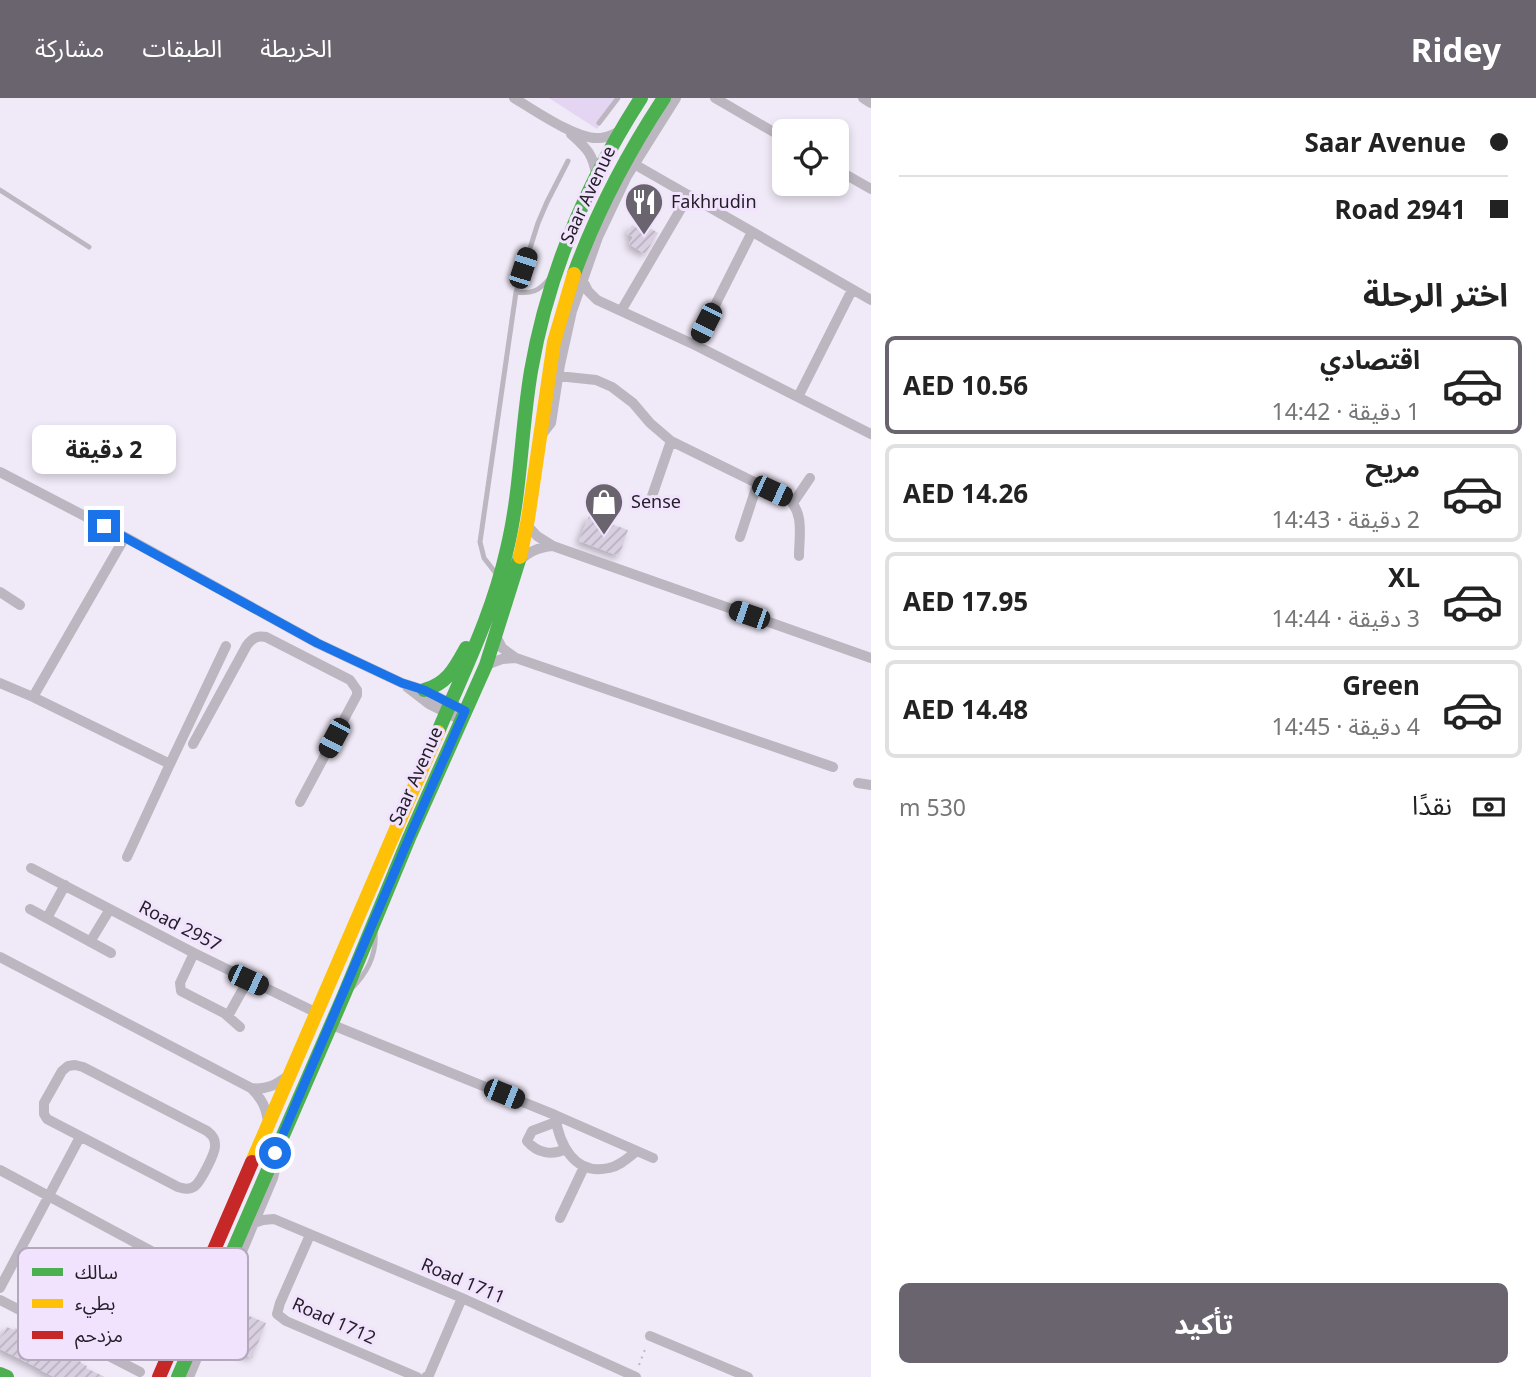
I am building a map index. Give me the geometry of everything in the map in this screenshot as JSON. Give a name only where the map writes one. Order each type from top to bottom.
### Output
[{"type":"street","points":[[514,98],[586,137],[597,139],[620,131]]},
{"type":"street","name":"Saar Avenue","points":[[234,1248],[486,665],[519,562],[556,335],[580,257],[627,157],[664,98]]},
{"type":"street","points":[[540,438],[551,424],[572,311],[607,216],[634,164],[677,98]]},
{"type":"street","points":[[715,98],[772,131]]},
{"type":"street","points":[[863,98],[871,103]]},
{"type":"street","name":"Saar Avenue","points":[[214,1248],[491,609],[515,513],[530,374],[554,271],[573,222],[596,175],[639,99]]},
{"type":"street","points":[[564,127],[589,151],[594,160],[596,175]]},
{"type":"street","points":[[634,164],[871,300]]},
{"type":"street","points":[[849,176],[871,189]]},
{"type":"street","points":[[621,311],[689,195]]},
{"type":"street","points":[[695,345],[752,232]]},
{"type":"street","points":[[582,279],[597,300],[695,345],[871,434]]},
{"type":"street","points":[[798,397],[852,290]]},
{"type":"street","points":[[572,311],[581,304],[597,300]]},
{"type":"street","points":[[558,376],[596,380],[612,387],[633,403],[650,423],[671,441],[787,498],[800,515],[799,556]]},
{"type":"street","points":[[651,499],[671,441]]},
{"type":"street","points":[[0,472],[125,537],[317,643],[402,683],[424,690],[448,708]]},
{"type":"street","points":[[793,503],[810,478]]},
{"type":"street","points":[[740,537],[757,485]]},
{"type":"street","points":[[527,524],[537,536],[553,546],[871,658]]},
{"type":"street","points":[[33,697],[125,537]]},
{"type":"street","points":[[519,562],[533,550],[553,546]]},
{"type":"street","points":[[0,592],[20,605]]},
{"type":"street","points":[[424,690],[438,686],[450,677],[478,623],[491,609]]},
{"type":"street","points":[[495,636],[502,648],[516,657],[833,767]]},
{"type":"street","points":[[193,744],[247,645],[254,638],[267,637],[350,680],[357,690],[357,695],[300,802]]},
{"type":"street","points":[[308,659],[317,643]]},
{"type":"street","points":[[127,857],[226,646]]},
{"type":"street","points":[[486,665],[516,657]]},
{"type":"street","points":[[0,683],[170,764]]},
{"type":"street","points":[[402,683],[419,698],[463,715]]},
{"type":"street","points":[[858,783],[871,785]]},
{"type":"street","name":"Road 2957","points":[[31,868],[315,1012]]},
{"type":"street","points":[[47,918],[65,885]]},
{"type":"street","points":[[30,909],[111,953]]},
{"type":"street","points":[[90,942],[110,909]]},
{"type":"street","points":[[194,953],[180,983],[180,989],[228,1016],[240,1027]]},
{"type":"street","points":[[0,957],[251,1088],[263,1102],[268,1125]]},
{"type":"street","points":[[228,1016],[248,980]]},
{"type":"street","points":[[330,1024],[653,1158]]},
{"type":"street","points":[[75,1065],[207,1131],[216,1143],[198,1184],[185,1189],[80,1137],[47,1119],[43,1108],[61,1071],[75,1065]]},
{"type":"street","points":[[251,1088],[268,1088],[289,1075]]},
{"type":"street","points":[[556,1119],[565,1149],[584,1167],[611,1168],[637,1151]]},
{"type":"street","points":[[556,1119],[532,1131],[527,1141],[537,1150],[547,1153],[558,1153],[565,1149]]},
{"type":"street","points":[[21,1248],[80,1137]]},
{"type":"street","points":[[243,1248],[275,1172],[275,1153]]},
{"type":"street","points":[[560,1218],[584,1167]]},
{"type":"street","points":[[0,1170],[146,1248]]},
{"type":"street","points":[[254,1223],[274,1219],[264,1200]]},
{"type":"street","name":"Road 1711","points":[[274,1219],[462,1298],[635,1376]]},
{"type":"street","name":"Road 1712","points":[[310,1235],[277,1314],[286,1321],[417,1377]]},
{"type":"street","points":[[0,1287],[18,1253]]},
{"type":"street","points":[[426,1377],[462,1298]]},
{"type":"street","points":[[0,1300],[18,1309]]},
{"type":"street","points":[[650,1336],[748,1377]]},
{"type":"street","points":[[117,1360],[140,1372]]},
{"type":"street","name":"Saar Avenue","points":[[159,1377],[166,1360]]},
{"type":"street","name":"Saar Avenue","points":[[178,1377],[185,1360]]},
{"type":"street","points":[[189,1377],[196,1360]]},
{"type":"street","points":[[0,1374],[7,1377]]},
{"type":"lane","points":[[599,123],[618,98]]},
{"type":"lane","points":[[500,579],[484,558],[480,542],[516,292],[542,213],[568,161]]},
{"type":"lane","points":[[0,190],[89,247]]},
{"type":"lane","points":[[516,292],[538,290],[554,271]]},
{"type":"path","points":[[635,1376],[650,1336]]},
{"type":"shaded area","points":[[549,98],[617,98],[597,129]]},
{"type":"building","name":"Fakhrudin","points":[[641,223],[658,233],[645,254],[629,244],[633,237],[627,234],[632,225],[638,229]]},
{"type":"building","name":"Sense","points":[[589,516],[628,530],[619,556],[579,541]]},
{"type":"building","points":[[248,1315],[266,1323],[252,1358],[248,1356]]},
{"type":"building","points":[[7,1327],[18,1329],[18,1358],[0,1349],[0,1340]]},
{"type":"building","points":[[22,1360],[77,1360],[87,1366],[86,1368],[105,1377],[54,1377]]},
{"type":"traffic: fast","points":[[438,732],[477,642],[501,574],[512,527],[531,371],[538,334],[559,263],[603,162],[641,98]]},
{"type":"traffic: fast","points":[[574,274],[614,183],[664,98]]},
{"type":"traffic: fast","points":[[234,1248],[486,665],[520,557]]},
{"type":"traffic: fast","points":[[424,690],[439,684],[454,668],[466,648]]},
{"type":"traffic: fast","points":[[178,1377],[185,1360]]},
{"type":"traffic: fast","points":[[0,1374],[7,1377]]},
{"type":"traffic: slow","points":[[520,557],[554,342],[574,274]]},
{"type":"traffic: slow","points":[[252,1162],[438,732]]},
{"type":"traffic: jam","points":[[215,1248],[252,1162]]},
{"type":"traffic: jam","points":[[159,1377],[166,1360]]},
{"type":"place","name":"Fakhrudin","points":[[644,236]]},
{"type":"place","name":"Sense","points":[[604,536]]},
{"type":"route","points":[[104,526],[317,643],[465,711],[275,1153]]}]
